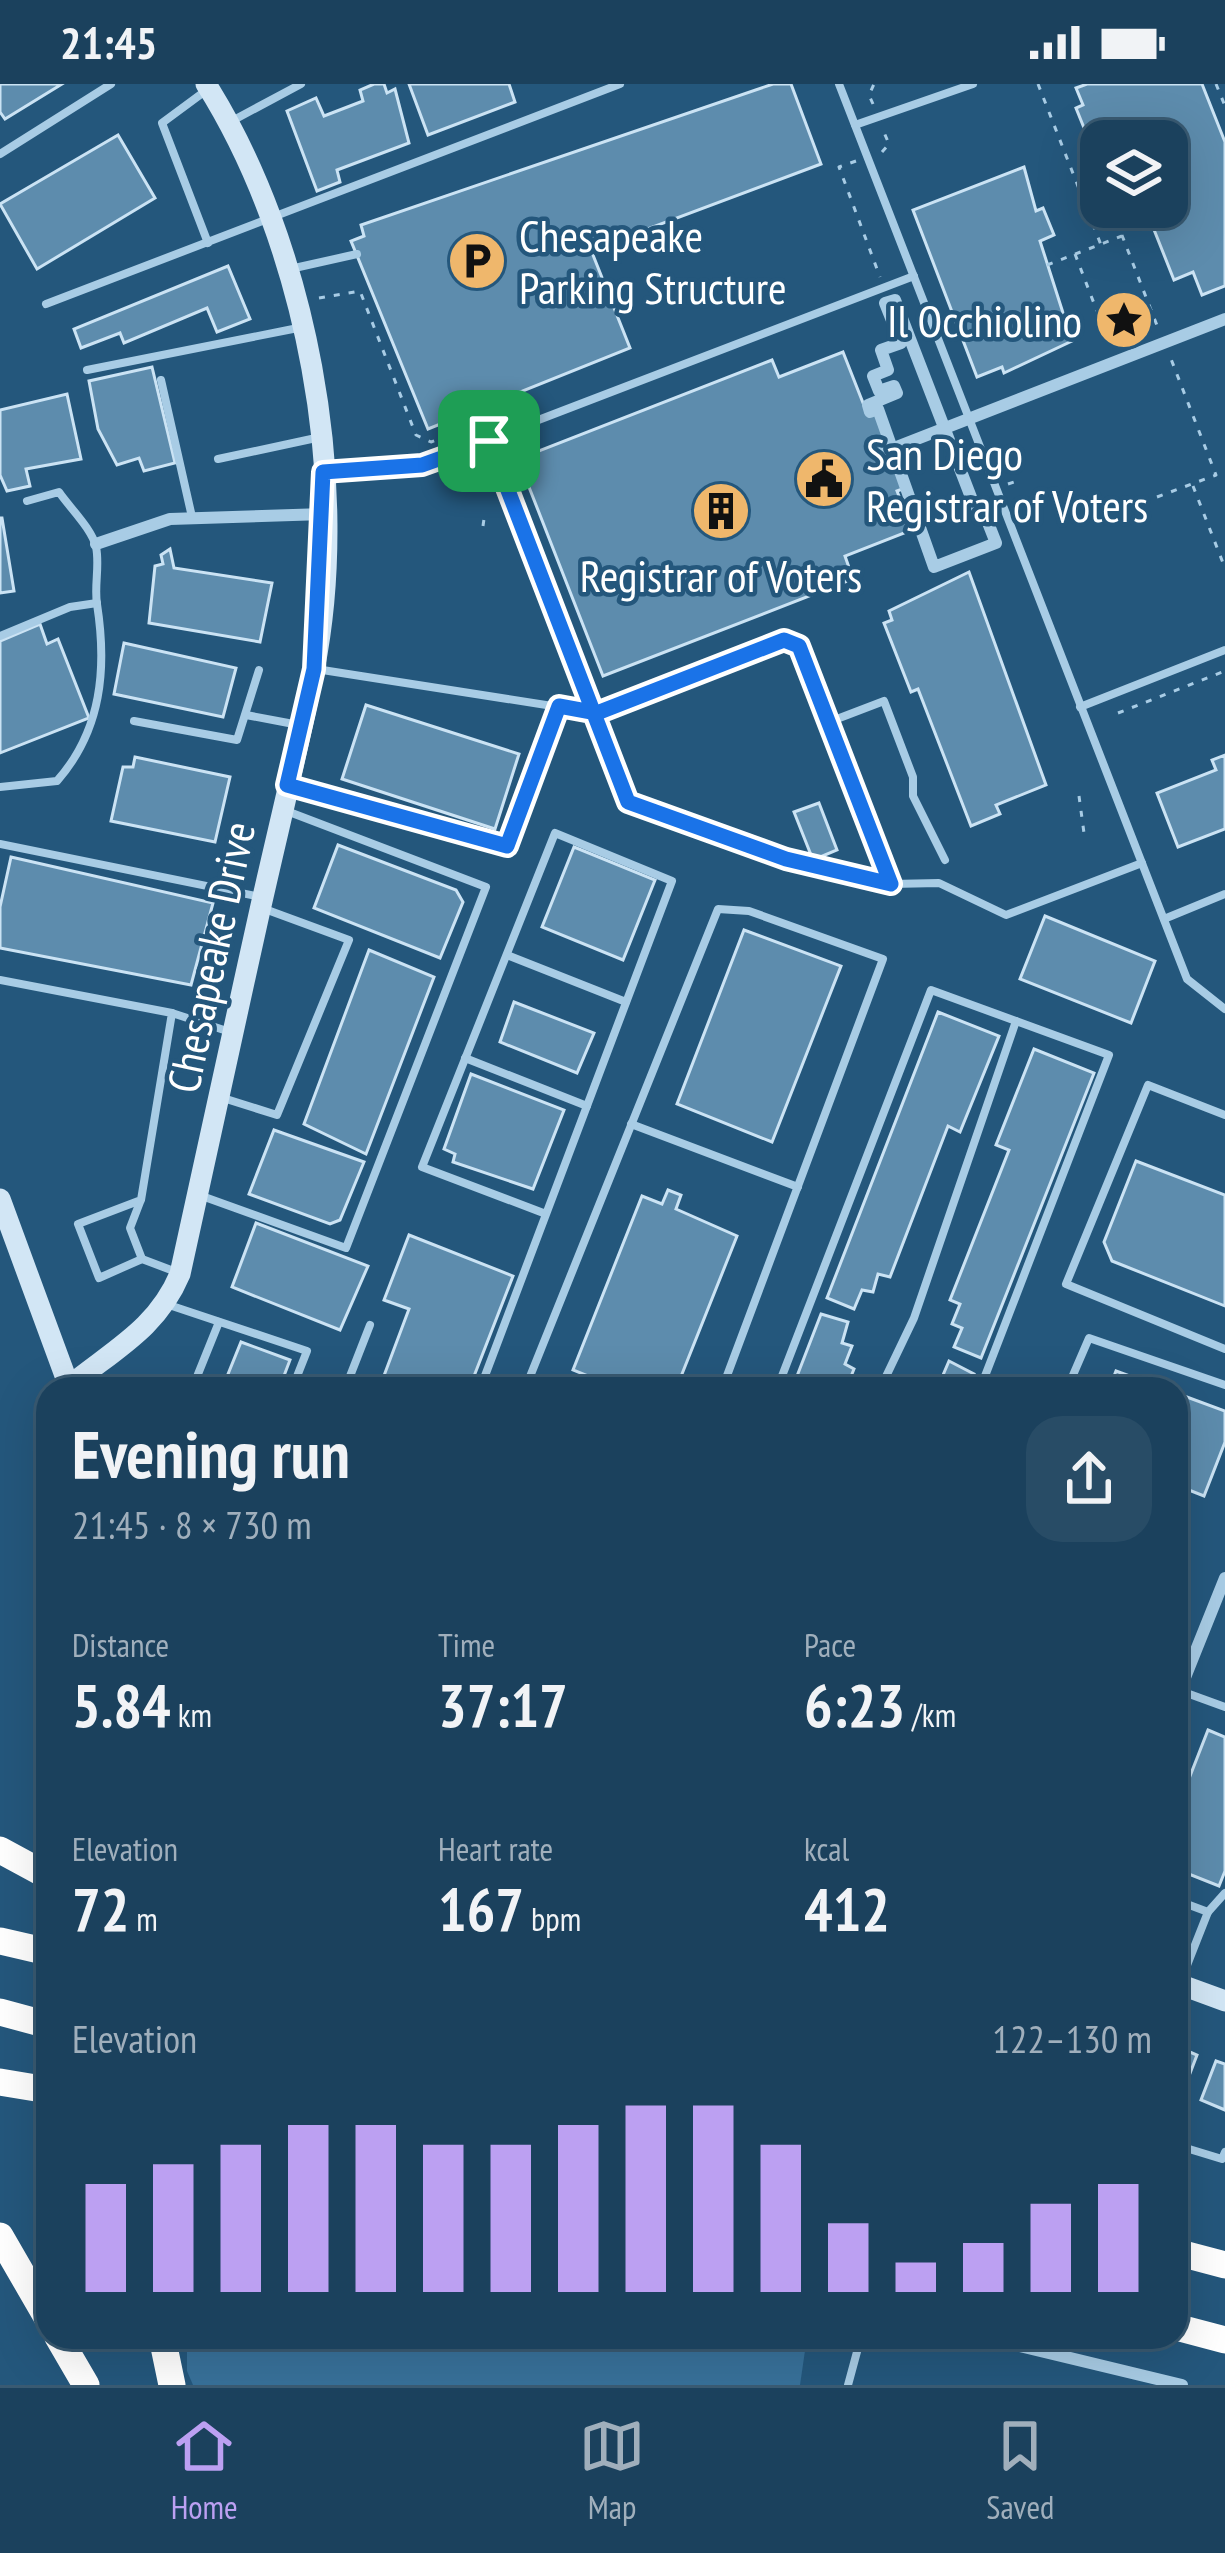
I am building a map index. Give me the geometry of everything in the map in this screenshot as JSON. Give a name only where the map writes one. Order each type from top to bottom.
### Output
[{"type":"highway","points":[[0,1850],[36,1870]]},
{"type":"highway","points":[[0,1941],[36,1949]]},
{"type":"highway","points":[[0,2012],[36,2021]]},
{"type":"highway","points":[[0,2082],[36,2088]]},
{"type":"highway","points":[[0,2236],[36,2298]]},
{"type":"highway","points":[[1188,2255],[1225,2265]]},
{"type":"highway","points":[[1188,2330],[1225,2340]]},
{"type":"highway","points":[[65,2349],[86,2385]]},
{"type":"highway","points":[[164,2349],[172,2385]]},
{"type":"street","name":"Chesapeake Drive","points":[[84,1377],[146,1330],[168,1304],[180,1274],[314,669],[323,472],[304,327],[270,219],[208,86]]},
{"type":"street","points":[[895,300],[980,518],[985,515],[996,543],[934,567],[902,489],[908,487],[887,450],[878,409],[870,412],[868,405],[897,393],[894,386],[879,392],[873,376],[888,370],[881,350],[901,343],[885,303],[895,300]]},
{"type":"street","points":[[887,450],[1225,319]]},
{"type":"street","points":[[96,544],[170,519],[324,514]]},
{"type":"street","points":[[0,1199],[65,1377]]},
{"type":"street","points":[[1188,1670],[1225,1578]]},
{"type":"street","points":[[1188,1988],[1225,2002]]},
{"type":"street","points":[[1033,2349],[1182,2385]]},
{"type":"lane","points":[[0,154],[111,84]]},
{"type":"lane","points":[[229,123],[302,84]]},
{"type":"lane","points":[[46,304],[620,84]]},
{"type":"lane","points":[[839,84],[1187,979],[1225,1009]]},
{"type":"lane","points":[[855,125],[973,84]]},
{"type":"lane","points":[[208,86],[162,123],[208,243]]},
{"type":"lane","points":[[288,269],[357,254]]},
{"type":"lane","points":[[323,472],[422,465],[914,277]]},
{"type":"lane","points":[[88,370],[304,327]]},
{"type":"lane","points":[[161,380],[192,518]]},
{"type":"lane","points":[[218,459],[321,437]]},
{"type":"lane","points":[[489,441],[628,802],[786,859],[891,884],[939,883],[1006,915],[1142,863]]},
{"type":"lane","points":[[0,787],[57,782],[88,740],[96,717],[104,630],[97,604],[96,544],[59,492],[27,501]]},
{"type":"lane","points":[[0,636],[70,608],[97,604]]},
{"type":"lane","points":[[314,669],[597,713],[784,640],[799,646],[891,884]]},
{"type":"lane","points":[[1080,707],[1225,650]]},
{"type":"lane","points":[[134,721],[237,740],[259,670]]},
{"type":"lane","points":[[829,722],[884,701],[914,777],[913,796],[945,860]]},
{"type":"lane","points":[[287,785],[507,846],[559,706]]},
{"type":"lane","points":[[245,715],[301,725]]},
{"type":"lane","points":[[198,1194],[346,1248],[486,887],[282,809]]},
{"type":"lane","points":[[485,1377],[672,881],[556,833],[422,1167],[546,1214]]},
{"type":"lane","points":[[0,844],[262,902],[349,940],[278,1115],[219,1096]]},
{"type":"lane","points":[[1163,919],[1225,894]]},
{"type":"lane","points":[[530,1377],[718,909],[749,911],[883,959],[727,1377]]},
{"type":"lane","points":[[507,955],[626,1002]]},
{"type":"lane","points":[[0,980],[172,1013],[233,1033]]},
{"type":"lane","points":[[782,1377],[931,989],[1109,1055],[985,1377]]},
{"type":"lane","points":[[142,1259],[130,1228],[141,1200],[172,1013]]},
{"type":"lane","points":[[886,1377],[914,1318],[1016,1021]]},
{"type":"lane","points":[[466,1058],[587,1106]]},
{"type":"lane","points":[[1225,1115],[1148,1084],[1066,1285],[1225,1349]]},
{"type":"lane","points":[[631,1124],[798,1187]]},
{"type":"lane","points":[[141,1200],[77,1224],[99,1277],[142,1259],[180,1274]]},
{"type":"lane","points":[[168,1304],[307,1351],[297,1377]]},
{"type":"lane","points":[[197,1377],[219,1322]]},
{"type":"lane","points":[[350,1377],[370,1325]]},
{"type":"lane","points":[[1072,1377],[1089,1338],[1225,1385]]},
{"type":"lane","points":[[1188,1698],[1225,1707]]},
{"type":"lane","points":[[1188,1960],[1208,1912],[1225,1893]]},
{"type":"lane","points":[[1188,1904],[1208,1912]]},
{"type":"lane","points":[[1188,2149],[1222,2159],[1225,2152]]},
{"type":"lane","points":[[848,2385],[858,2349]]},
{"type":"path","points":[[1038,84],[1080,190]]},
{"type":"path","points":[[1216,84],[1225,106]]},
{"type":"path","points":[[1095,228],[1101,244]]},
{"type":"path","points":[[1047,265],[1122,236]]},
{"type":"path","points":[[1075,254],[1105,332]]},
{"type":"path","points":[[319,298],[360,291],[416,435],[431,442],[460,432]]},
{"type":"path","points":[[1216,475],[1225,471]]},
{"type":"path","points":[[1006,484],[1019,479]]},
{"type":"path","points":[[1157,497],[1192,484],[1225,568]]},
{"type":"path","points":[[1014,505],[1027,500]]},
{"type":"path","points":[[483,526],[484,519]]},
{"type":"path","points":[[1118,713],[1225,671]]},
{"type":"path","points":[[1079,796],[1084,833]]},
{"type":"shaded area","points":[[187,2349],[805,2349],[800,2385],[193,2385],[187,2371]]},
{"type":"building","points":[[0,84],[62,84],[5,119],[0,112]]},
{"type":"building","points":[[384,84],[387,93],[395,89],[409,143],[337,170],[340,182],[317,191],[287,111],[316,98],[324,116],[363,101],[360,90]]},
{"type":"building","points":[[409,84],[509,84],[515,102],[428,135]]},
{"type":"building","name":"Chesapeake Parking Structure","points":[[773,84],[791,84],[821,164],[591,250],[630,348],[428,429],[351,241],[364,236],[361,225]]},
{"type":"building","points":[[1087,84],[1202,84],[1225,142],[1225,286],[1202,295],[1193,272],[1174,280],[1153,228],[1188,228],[1188,120],[1081,120],[1076,108],[1083,105],[1076,88]]},
{"type":"building","points":[[118,135],[155,198],[37,269],[0,204]]},
{"type":"building","points":[[1024,167],[1036,211],[1043,208],[1054,235],[1040,241],[1072,341],[1004,373],[1002,367],[977,377],[913,210]]},
{"type":"building","points":[[228,266],[250,319],[217,332],[207,308],[124,343],[120,333],[81,348],[74,329]]},
{"type":"building","name":"Registrar of Voters","points":[[843,352],[867,413],[878,409],[908,487],[897,491],[912,530],[845,556],[853,579],[603,676],[518,459],[772,360],[779,377]]},
{"type":"building","points":[[152,367],[175,463],[144,471],[139,458],[117,465],[98,429],[89,381]]},
{"type":"building","points":[[67,394],[81,459],[26,469],[30,486],[7,491],[0,475],[0,410]]},
{"type":"building","points":[[0,518],[14,591],[0,593]]},
{"type":"building","points":[[170,549],[174,568],[272,583],[260,642],[149,623],[155,566],[163,564],[161,555]]},
{"type":"building","points":[[969,572],[1046,785],[996,805],[1000,814],[971,826],[918,689],[911,692],[884,623],[892,620],[889,611]]},
{"type":"building","points":[[40,624],[47,644],[58,639],[89,718],[0,753],[0,641]]},
{"type":"building","points":[[124,643],[236,668],[223,717],[114,694]]},
{"type":"building","points":[[366,705],[519,754],[495,829],[342,779]]},
{"type":"building","points":[[1225,755],[1225,829],[1178,847],[1157,793],[1216,770],[1212,760]]},
{"type":"building","points":[[135,757],[230,777],[215,842],[111,821],[123,767],[133,767]]},
{"type":"building","points":[[819,803],[837,850],[813,860],[794,812]]},
{"type":"building","points":[[338,845],[456,890],[463,902],[440,958],[314,908]]},
{"type":"building","points":[[574,847],[655,880],[623,960],[542,927]]},
{"type":"building","points":[[11,857],[213,903],[191,985],[0,948],[0,907]]},
{"type":"building","points":[[1045,916],[1155,961],[1131,1023],[1020,979]]},
{"type":"building","points":[[744,930],[841,966],[772,1142],[677,1104]]},
{"type":"building","points":[[369,950],[434,977],[366,1154],[304,1124]]},
{"type":"building","points":[[514,1002],[594,1033],[577,1073],[500,1042]]},
{"type":"building","points":[[938,1012],[999,1036],[960,1132],[948,1126],[890,1277],[878,1274],[873,1292],[862,1290],[854,1309],[827,1298]]},
{"type":"building","points":[[1034,1049],[1094,1073],[981,1358],[954,1347],[962,1328],[952,1324],[960,1304],[950,1300],[1009,1150],[996,1145]]},
{"type":"building","points":[[471,1074],[564,1110],[533,1189],[453,1162],[455,1154],[444,1149]]},
{"type":"building","points":[[274,1130],[364,1162],[340,1220],[330,1224],[249,1194]]},
{"type":"building","points":[[1136,1161],[1225,1195],[1225,1306],[1112,1261],[1104,1242]]},
{"type":"building","points":[[668,1190],[681,1195],[676,1209],[737,1236],[681,1377],[590,1377],[573,1370],[642,1196],[662,1204]]},
{"type":"building","points":[[256,1223],[368,1266],[340,1330],[232,1287]]},
{"type":"building","points":[[409,1235],[513,1276],[474,1377],[384,1377],[409,1309],[384,1300]]},
{"type":"building","points":[[821,1314],[848,1322],[842,1343],[852,1346],[845,1364],[854,1369],[851,1377],[797,1377]]},
{"type":"building","points":[[241,1342],[290,1360],[284,1377],[227,1377]]},
{"type":"building","points":[[949,1361],[974,1374],[973,1377],[942,1377]]},
{"type":"building","points":[[1188,1397],[1225,1411],[1225,1442],[1204,1496],[1188,1490]]},
{"type":"building","points":[[1208,1730],[1225,1737],[1225,1871],[1219,1886],[1188,1874],[1188,1781]]},
{"type":"building","points":[[1188,2051],[1197,2055],[1188,2079]]},
{"type":"building","points":[[1216,2061],[1225,2064],[1225,2110],[1201,2100]]},
{"type":"place","name":"Chesapeake Parking Structure","points":[[477,261]]},
{"type":"place","name":"Il Occhiolino","points":[[1124,320]]},
{"type":"place","name":"San Diego Registrar of Voters","points":[[824,479]]},
{"type":"place","name":"Registrar of Voters","points":[[721,511]]},
{"type":"route","points":[[489,441],[422,465],[323,472],[321,599],[314,669],[287,785],[507,846],[559,706],[597,713],[784,640],[799,646],[891,884],[786,859],[628,802],[597,713],[489,441]]}]
